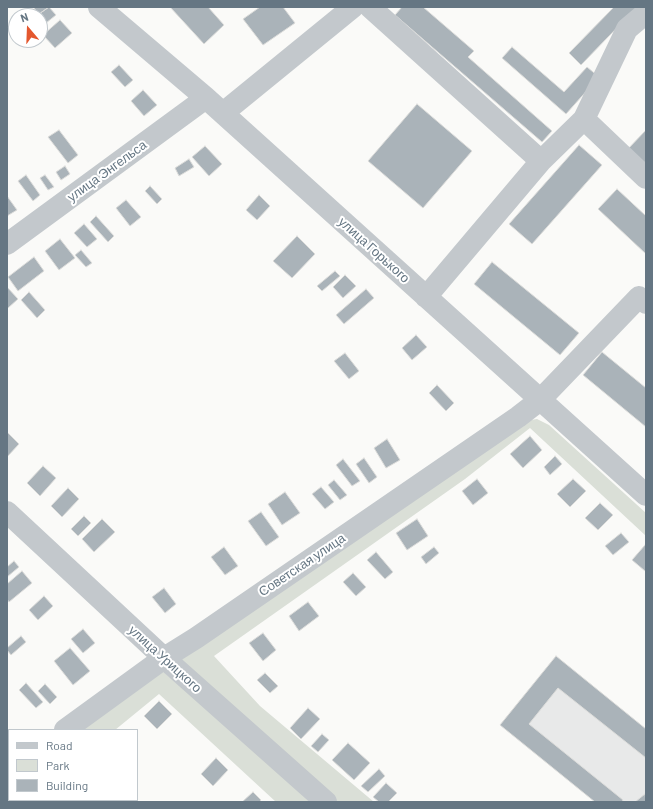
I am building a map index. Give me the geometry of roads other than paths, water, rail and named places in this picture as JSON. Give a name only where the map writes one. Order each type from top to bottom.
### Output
[{"type":"street","name":"улица Горького","points":[[99,7],[223,113],[646,495]]},
{"type":"street","points":[[223,113],[353,7]]},
{"type":"street","points":[[370,7],[541,161]]},
{"type":"street","points":[[426,297],[541,161],[584,119],[627,29],[646,13]]},
{"type":"street","name":"улица Энгельса","points":[[7,244],[206,98]]},
{"type":"street","points":[[584,119],[646,178]]},
{"type":"street","name":"Советская улица","points":[[66,729],[164,658],[196,638],[505,426],[540,400],[638,297],[646,303]]},
{"type":"street","name":"улица Урицкого","points":[[7,512],[164,658],[326,802]]}]
